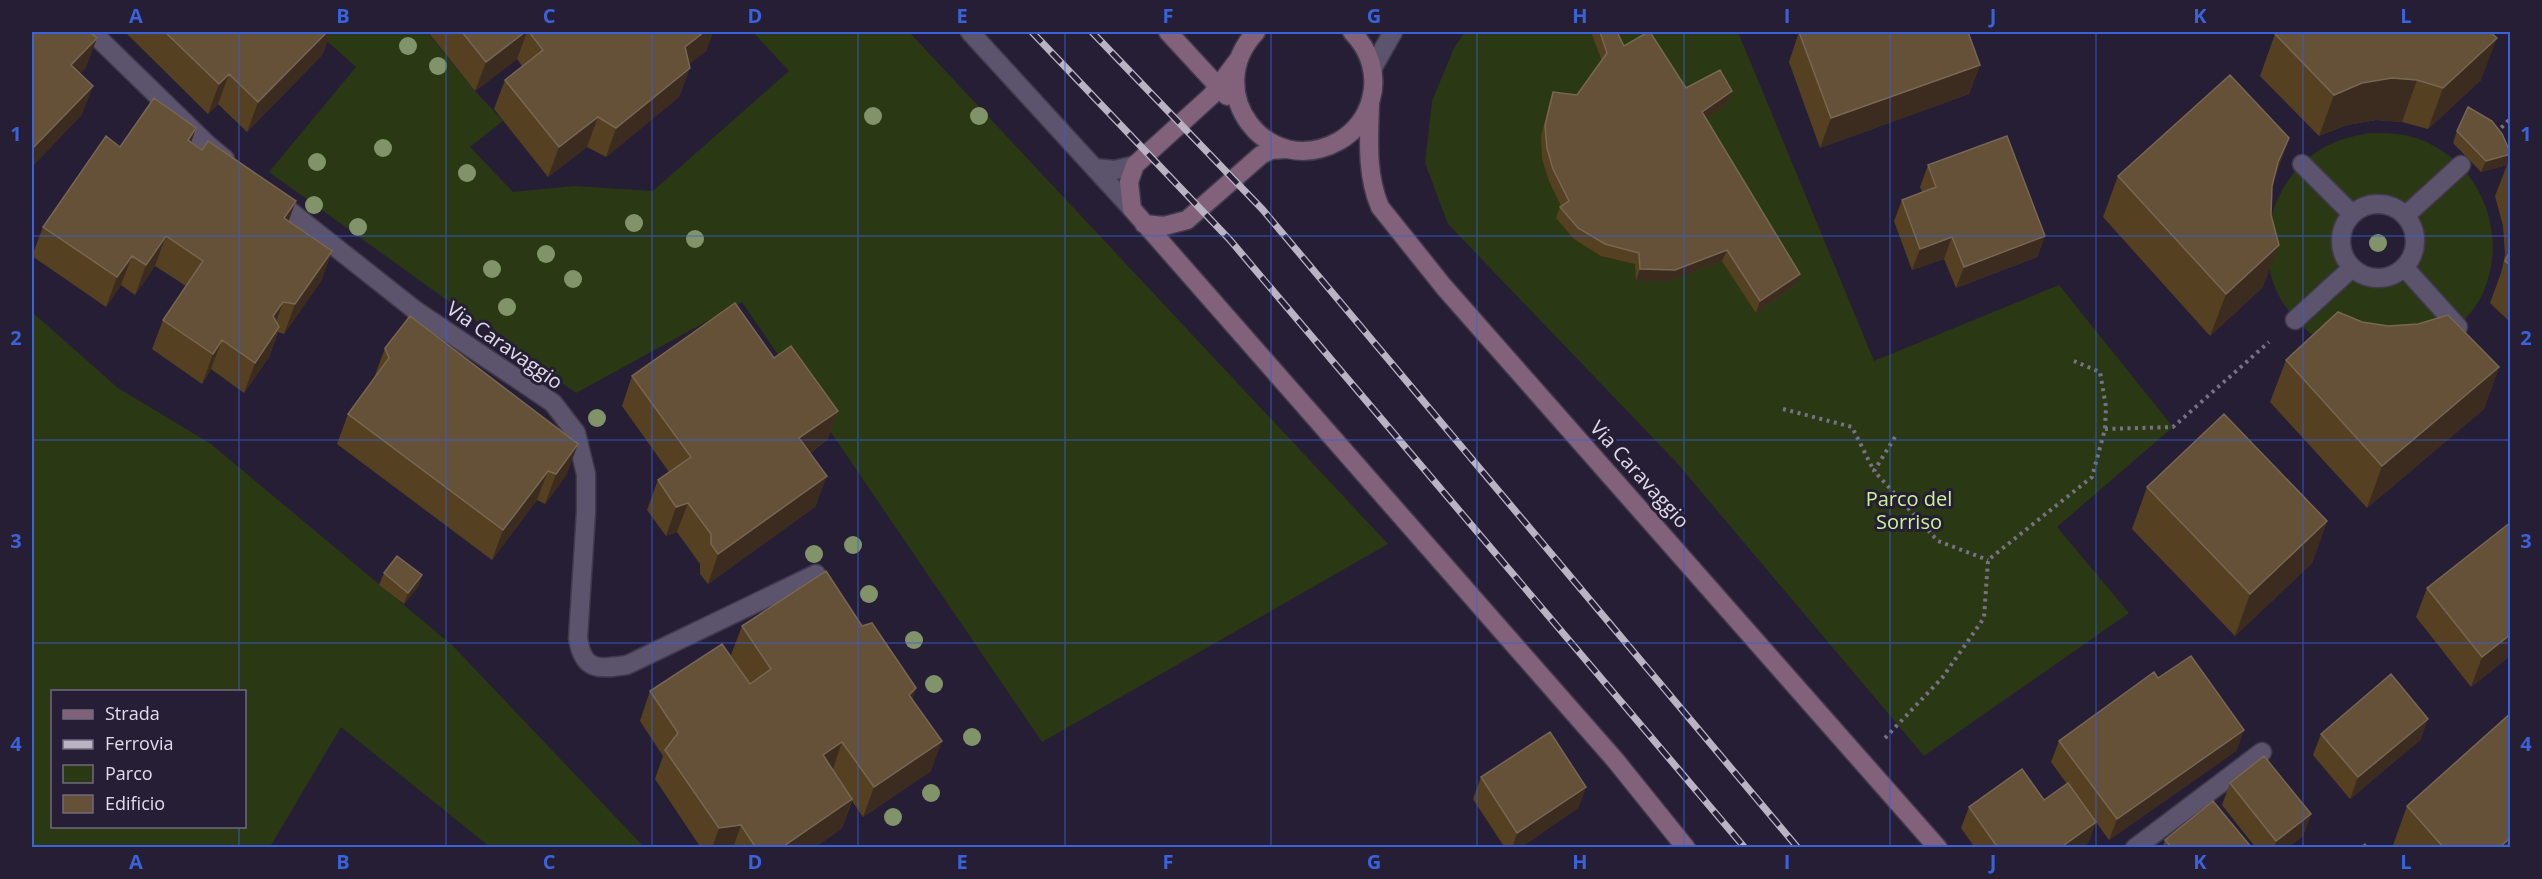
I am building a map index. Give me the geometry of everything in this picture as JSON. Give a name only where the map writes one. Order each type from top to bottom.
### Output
[{"type":"street","points":[[92,32],[207,144],[239,170]]},
{"type":"street","points":[[969,32],[1132,209],[1616,761],[1686,848]]},
{"type":"street","points":[[1168,32],[1239,108],[1251,126],[1266,140],[1286,149]]},
{"type":"street","points":[[1239,108],[1234,84],[1238,60],[1242,48],[1256,32]]},
{"type":"street","points":[[1352,32],[1362,44],[1372,69]]},
{"type":"street","points":[[1372,69],[1393,32]]},
{"type":"street","points":[[1132,209],[1129,182],[1135,165],[1219,87],[1238,60]]},
{"type":"street","name":"Via Caravaggio","points":[[1372,69],[1370,174],[1373,192],[1380,207],[1444,287],[1864,761],[1938,848]]},
{"type":"street","points":[[1144,224],[1164,226],[1187,220],[1256,160],[1271,150],[1309,151],[1342,140],[1359,124],[1370,104]]},
{"type":"street","points":[[2301,164],[2352,214]]},
{"type":"street","points":[[1095,168],[1115,170],[1135,165]]},
{"type":"street","points":[[2405,216],[2461,165]]},
{"type":"street","name":"Via Caravaggio","points":[[257,185],[415,310],[553,403],[576,433],[586,474],[585,536],[578,638],[580,652],[593,666],[602,669],[627,665],[816,574]]},
{"type":"street","points":[[2373,204],[2396,209],[2405,216],[2415,242],[2404,267],[2383,278],[2361,274],[2352,268],[2345,258],[2341,235],[2352,214],[2362,207],[2373,204]]},
{"type":"street","points":[[2404,267],[2458,327]]},
{"type":"street","points":[[2295,320],[2352,268]]},
{"type":"street","points":[[2135,848],[2262,752]]},
{"type":"path","points":[[2492,137],[2511,119]]},
{"type":"path","points":[[2105,429],[2174,427],[2278,334]]},
{"type":"path","points":[[1864,761],[1942,678],[1984,618],[1988,560],[2092,477],[2105,429],[2106,407],[2100,372],[2092,366],[2074,361]]},
{"type":"path","points":[[1783,409],[1852,427],[1874,471],[1938,541],[1988,560]]},
{"type":"path","points":[[1874,471],[1895,437]]},
{"type":"green space","points":[[317,32],[427,32],[475,91],[503,121],[470,147],[513,192],[574,186],[653,191],[789,71],[753,32],[909,32],[1388,544],[1042,742],[742,302],[576,393],[269,172],[356,67]]},
{"type":"green space","name":"Parco del Sorriso","points":[[1465,32],[1738,32],[1874,361],[2059,285],[2173,427],[2057,527],[2129,613],[1924,756],[1677,463],[1448,224],[1425,163],[1432,101],[1454,48]]},
{"type":"green space","points":[[2369,133],[2394,134],[2419,139],[2441,150],[2459,164],[2473,182],[2484,202],[2491,224],[2493,247],[2490,270],[2481,298],[2458,327],[2314,337],[2283,303],[2273,283],[2268,262],[2271,218],[2278,198],[2289,179],[2303,163],[2321,149],[2351,137]],"holes":[[[2373,204],[2383,205],[2406,218],[2413,233],[2414,242],[2411,256],[2401,269],[2391,275],[2374,278],[2360,274],[2350,265],[2343,252],[2342,238],[2346,224],[2356,212]]]},
{"type":"green space","points":[[32,312],[118,388],[211,444],[453,646],[644,847],[490,847],[341,727],[270,847],[32,847]]},
{"type":"building","points":[[32,32],[90,32],[97,38],[71,65],[93,86],[32,149]]},
{"type":"building","points":[[165,32],[327,32],[258,102],[229,74],[219,84]]},
{"type":"building","points":[[462,32],[525,32],[486,62]]},
{"type":"building","points":[[529,32],[704,32],[685,47],[690,68],[616,128],[598,117],[559,147],[505,80],[543,50]]},
{"type":"building","points":[[1600,32],[1617,32],[1624,46],[1650,32],[1686,88],[1720,70],[1732,91],[1702,112],[1800,274],[1760,301],[1727,250],[1675,270],[1640,269],[1639,253],[1605,244],[1578,228],[1560,207],[1569,201],[1553,169],[1547,148],[1545,126],[1553,92],[1577,95],[1607,53]]},
{"type":"building","points":[[1799,32],[1968,32],[1980,65],[1831,118]]},
{"type":"building","points":[[2278,32],[2490,32],[2497,38],[2443,88],[2417,80],[2392,78],[2362,83],[2334,95],[2275,34]]},
{"type":"building","points":[[2230,75],[2289,138],[2278,162],[2272,186],[2271,215],[2279,245],[2226,294],[2118,176]]},
{"type":"building","points":[[154,98],[196,128],[188,140],[202,150],[208,141],[296,201],[284,218],[332,251],[295,304],[283,302],[273,316],[279,327],[255,363],[222,340],[213,354],[163,320],[203,261],[166,236],[146,265],[132,256],[117,277],[43,227],[106,136],[120,147]]},
{"type":"building","points":[[2468,107],[2492,121],[2502,134],[2511,154],[2486,161],[2457,131]]},
{"type":"building","points":[[2007,136],[2045,236],[1964,267],[1952,237],[1920,249],[1902,200],[1936,187],[1928,165]]},
{"type":"building","points":[[2511,249],[2511,266],[2505,261]]},
{"type":"building","points":[[735,303],[774,358],[791,346],[838,411],[799,438],[827,476],[718,554],[711,544],[711,534],[688,503],[676,507],[658,480],[691,457],[632,376]]},
{"type":"building","points":[[2338,312],[2362,322],[2388,326],[2418,324],[2448,315],[2499,367],[2382,466],[2286,360]]},
{"type":"building","points":[[410,316],[578,444],[556,474],[548,471],[503,530],[348,414],[389,358],[385,348]]},
{"type":"building","points":[[2224,414],[2327,521],[2250,594],[2147,487]]},
{"type":"building","points":[[2511,522],[2511,634],[2482,657],[2427,588]]},
{"type":"building","points":[[397,556],[422,575],[408,593],[384,573]]},
{"type":"building","points":[[826,571],[862,626],[872,623],[916,688],[909,695],[942,741],[874,787],[842,742],[823,755],[852,799],[781,848],[756,848],[741,825],[719,828],[665,750],[678,733],[650,691],[722,644],[750,684],[771,669],[742,626]]},
{"type":"building","points":[[2191,656],[2244,730],[2117,819],[2059,741],[2154,672],[2158,678]]},
{"type":"building","points":[[2391,674],[2428,719],[2358,777],[2321,734]]},
{"type":"building","points":[[2511,713],[2511,837],[2499,848],[2444,848],[2407,806]]},
{"type":"building","points":[[1550,732],[1586,787],[1517,833],[1481,777]]},
{"type":"building","points":[[2264,756],[2311,814],[2276,841],[2230,783]]},
{"type":"building","points":[[2022,769],[2044,800],[2068,783],[2096,822],[2060,848],[1998,848],[1969,807]]},
{"type":"building","points":[[2213,801],[2252,848],[2172,848],[2165,840]]},
{"type":"railway","points":[[1032,32],[1230,240],[1745,848]]},
{"type":"railway","points":[[1092,32],[1263,210],[1798,848]]}]
